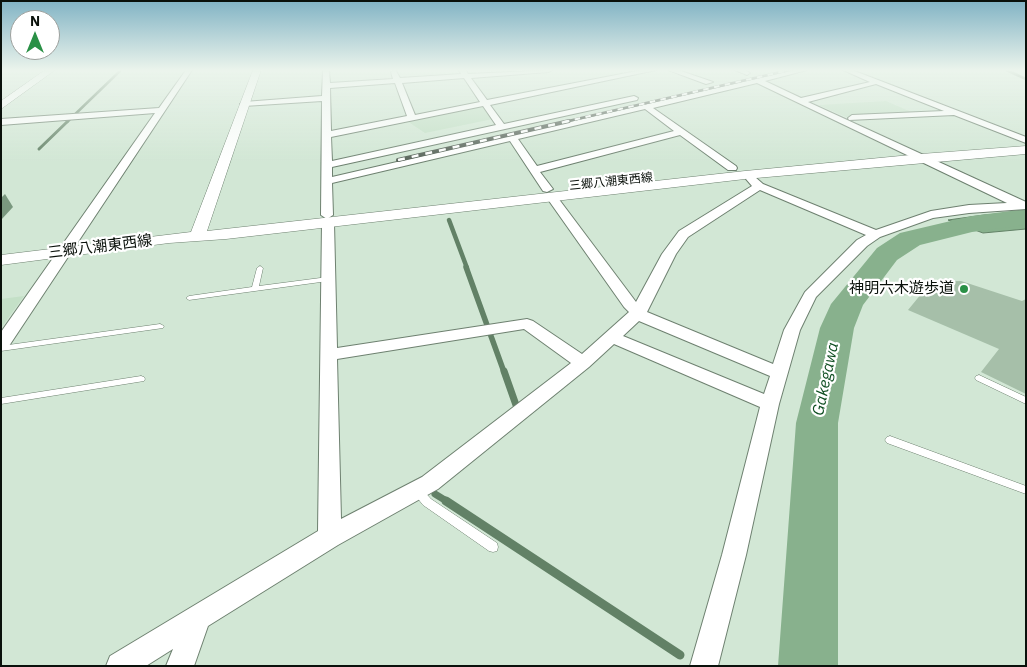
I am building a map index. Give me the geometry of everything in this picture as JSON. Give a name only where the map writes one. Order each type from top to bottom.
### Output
[{"type":"street","points":[[1,345],[167,101]]},
{"type":"street","points":[[198,235],[245,101]]},
{"type":"street","points":[[244,104],[283,101]]},
{"type":"street","points":[[326,101],[330,355],[330,537]]},
{"type":"street","points":[[406,101],[412,118]]},
{"type":"street","points":[[326,135],[494,101]]},
{"type":"street","points":[[326,165],[620,101]]},
{"type":"street","points":[[326,181],[672,101]]},
{"type":"street","points":[[801,101],[1024,205]]},
{"type":"street","points":[[927,101],[1026,142]]},
{"type":"street","points":[[484,103],[502,127]]},
{"type":"street","points":[[647,107],[759,186],[876,234]]},
{"type":"street","points":[[1,122],[161,110]]},
{"type":"street","points":[[852,118],[955,112]]},
{"type":"street","points":[[534,170],[681,132]]},
{"type":"street","points":[[512,138],[629,304],[645,318],[780,373]]},
{"type":"street","name":"三郷八潮東西線","points":[[1,260],[198,235],[226,234],[327,219],[907,151],[1026,142]]},
{"type":"street","name":"三郷八潮東西線","points":[[739,172],[1026,150]]},
{"type":"street","points":[[120,666],[330,537],[417,491],[583,363],[639,312],[669,254],[683,234],[759,186]]},
{"type":"street","points":[[704,666],[734,556],[770,404],[792,330],[800,310],[810,295],[862,243],[876,234],[931,215],[969,209],[1024,205]]},
{"type":"street","points":[[330,355],[527,324],[583,363]]},
{"type":"street","points":[[611,337],[770,404]]},
{"type":"street","points":[[180,666],[199,616]]},
{"type":"lane","points":[[255,289],[260,268]]},
{"type":"lane","points":[[189,298],[328,279]]},
{"type":"lane","points":[[1,349],[160,326]]},
{"type":"lane","points":[[979,378],[1026,401]]},
{"type":"lane","points":[[1,401],[141,379]]},
{"type":"lane","points":[[890,440],[1026,490]]},
{"type":"lane","points":[[417,491],[427,502],[493,547]]},
{"type":"shaded area","points":[[886,101],[914,113],[846,117],[818,105]]},
{"type":"shaded area","points":[[484,106],[493,119],[425,133],[407,121]]},
{"type":"shaded area","points":[[1026,212],[1026,229],[983,233],[948,220],[984,215]]},
{"type":"shaded area","points":[[961,281],[1022,301],[1026,299],[1026,394],[981,372],[999,349],[908,310],[931,282]]},
{"type":"shaded area","points":[[24,296],[1,328],[1,299]]},
{"type":"waterway","points":[[67,122],[89,101]]},
{"type":"waterway","points":[[39,149],[68,121]]},
{"type":"waterway","name":"Gakegawa","points":[[808,666],[817,423],[837,328],[847,304],[887,254],[910,239],[972,224],[1026,217]]},
{"type":"waterway","points":[[449,220],[467,268]]},
{"type":"waterway","points":[[466,267],[504,372]]},
{"type":"waterway","points":[[504,371],[516,405]]},
{"type":"waterway","points":[[435,494],[448,502]]},
{"type":"waterway","points":[[446,501],[680,655]]},
{"type":"railway","points":[[564,122],[654,101]]},
{"type":"railway","points":[[398,160],[569,121]]},
{"type":"place","name":"神明六木遊歩道","points":[[964,289]]}]
